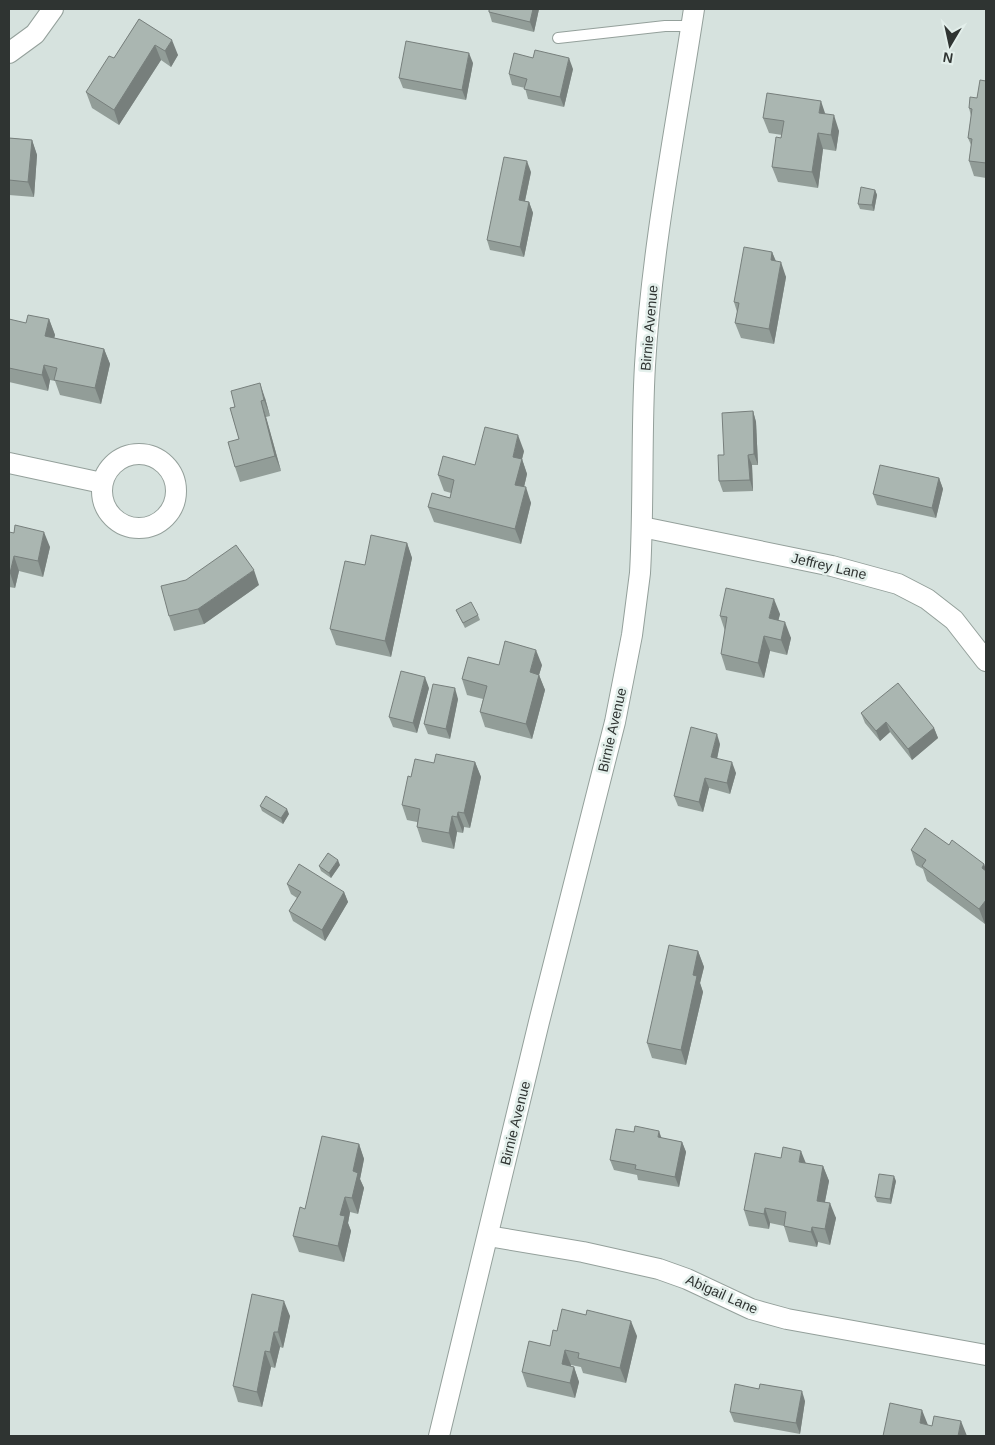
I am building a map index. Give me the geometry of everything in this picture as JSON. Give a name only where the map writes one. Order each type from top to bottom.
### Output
[{"type":"street","points":[[9,53],[35,34],[53,9]]},
{"type":"street","name":"Birnie Avenue","points":[[439,1436],[539,1022],[615,722],[637,604],[642,527],[644,398],[650,312],[667,180],[693,18]]},
{"type":"street","points":[[9,462],[102,483]]},
{"type":"street","name":"Jeffrey Lane","points":[[642,527],[832,566],[898,584],[927,599],[954,620],[986,661]]},
{"type":"street","name":"Abigail Lane","points":[[488,1236],[583,1252],[659,1269],[687,1279],[751,1309],[787,1319],[986,1355]]},
{"type":"lane","points":[[558,38],[665,26],[693,18]]},
{"type":"building","points":[[489,9],[533,9],[530,22],[489,12]]},
{"type":"building","points":[[139,19],[172,40],[165,51],[155,45],[114,110],[86,92],[109,56],[114,58]]},
{"type":"building","points":[[406,41],[469,53],[462,90],[399,78]]},
{"type":"building","points":[[535,50],[569,58],[560,97],[524,89],[527,79],[509,74],[514,53],[533,58]]},
{"type":"building","points":[[980,80],[986,81],[986,163],[969,161],[972,139],[968,138],[972,109],[969,108],[970,97],[977,98]]},
{"type":"building","points":[[767,93],[821,101],[819,113],[834,115],[831,135],[818,133],[812,172],[772,167],[776,137],[781,138],[784,121],[763,118]]},
{"type":"building","points":[[9,138],[32,140],[28,182],[9,180]]},
{"type":"building","points":[[504,157],[527,161],[519,200],[529,202],[520,247],[487,240]]},
{"type":"building","points":[[861,187],[875,190],[872,205],[858,204]]},
{"type":"building","points":[[744,247],[772,252],[771,260],[781,262],[769,329],[735,323],[739,303],[734,302]]},
{"type":"building","points":[[28,315],[49,319],[45,336],[104,349],[95,388],[54,380],[57,368],[44,365],[42,375],[9,368],[9,319],[26,323]]},
{"type":"building","points":[[260,383],[264,400],[261,401],[275,456],[235,467],[228,442],[239,439],[230,408],[235,407],[231,391]]},
{"type":"building","points":[[753,411],[754,454],[748,455],[750,480],[719,481],[718,455],[724,455],[722,413]]},
{"type":"building","points":[[485,427],[518,435],[513,457],[522,459],[515,485],[526,487],[515,529],[428,507],[432,493],[450,498],[454,480],[438,475],[443,456],[475,465]]},
{"type":"building","points":[[880,465],[939,478],[932,508],[873,494]]},
{"type":"building","points":[[15,525],[44,532],[38,561],[14,556],[10,573],[9,532],[14,533]]},
{"type":"building","points":[[371,535],[407,543],[385,641],[330,629],[345,561],[365,565]]},
{"type":"building","points":[[236,545],[254,570],[198,609],[169,616],[161,586],[186,580]]},
{"type":"building","points":[[726,588],[774,599],[769,618],[785,622],[781,640],[764,636],[758,663],[721,654],[727,617],[720,616]]},
{"type":"building","points":[[471,602],[478,615],[463,623],[456,610]]},
{"type":"building","points":[[505,641],[536,650],[530,672],[539,675],[526,724],[480,712],[487,686],[462,679],[468,657],[499,665]]},
{"type":"building","points":[[401,671],[425,677],[413,723],[389,717]]},
{"type":"building","points":[[898,683],[934,728],[908,749],[886,722],[876,731],[861,713]]},
{"type":"building","points":[[433,684],[455,688],[446,729],[424,724]]},
{"type":"building","points":[[691,727],[717,734],[711,757],[732,762],[727,783],[705,778],[699,802],[674,796]]},
{"type":"building","points":[[436,754],[475,762],[464,813],[458,812],[457,817],[452,816],[449,833],[417,827],[420,809],[402,805],[408,776],[411,777],[415,759],[434,763]]},
{"type":"building","points":[[266,796],[287,809],[281,818],[260,806]]},
{"type":"building","points":[[925,828],[949,845],[952,840],[984,864],[982,868],[986,871],[986,900],[979,909],[922,866],[926,860],[911,850]]},
{"type":"building","points":[[328,853],[338,860],[329,873],[319,866]]},
{"type":"building","points":[[299,864],[344,892],[322,930],[289,911],[301,892],[287,884]]},
{"type":"building","points":[[669,945],[698,951],[693,975],[697,976],[681,1050],[647,1043]]},
{"type":"building","points":[[635,1126],[659,1131],[658,1137],[682,1142],[675,1177],[635,1169],[636,1165],[610,1160],[616,1129],[634,1132]]},
{"type":"building","points":[[322,1136],[359,1144],[353,1171],[358,1173],[352,1198],[345,1197],[340,1215],[345,1216],[338,1246],[293,1236],[300,1207],[305,1209]]},
{"type":"building","points":[[783,1147],[801,1151],[799,1162],[823,1166],[817,1201],[830,1203],[825,1229],[812,1227],[811,1232],[784,1226],[786,1212],[765,1208],[764,1214],[744,1210],[755,1153],[781,1158]]},
{"type":"building","points":[[879,1174],[894,1176],[890,1199],[875,1197]]},
{"type":"building","points":[[252,1294],[284,1301],[278,1332],[274,1332],[270,1352],[265,1351],[257,1392],[233,1386]]},
{"type":"building","points":[[562,1309],[586,1315],[587,1310],[631,1321],[620,1368],[578,1358],[579,1353],[565,1350],[562,1364],[574,1367],[570,1383],[522,1372],[529,1341],[550,1346],[553,1330],[557,1331]]},
{"type":"building","points":[[735,1384],[759,1389],[760,1384],[802,1391],[796,1423],[730,1412]]},
{"type":"building","points":[[890,1403],[922,1410],[920,1423],[932,1426],[934,1416],[961,1421],[958,1436],[883,1436]]}]
